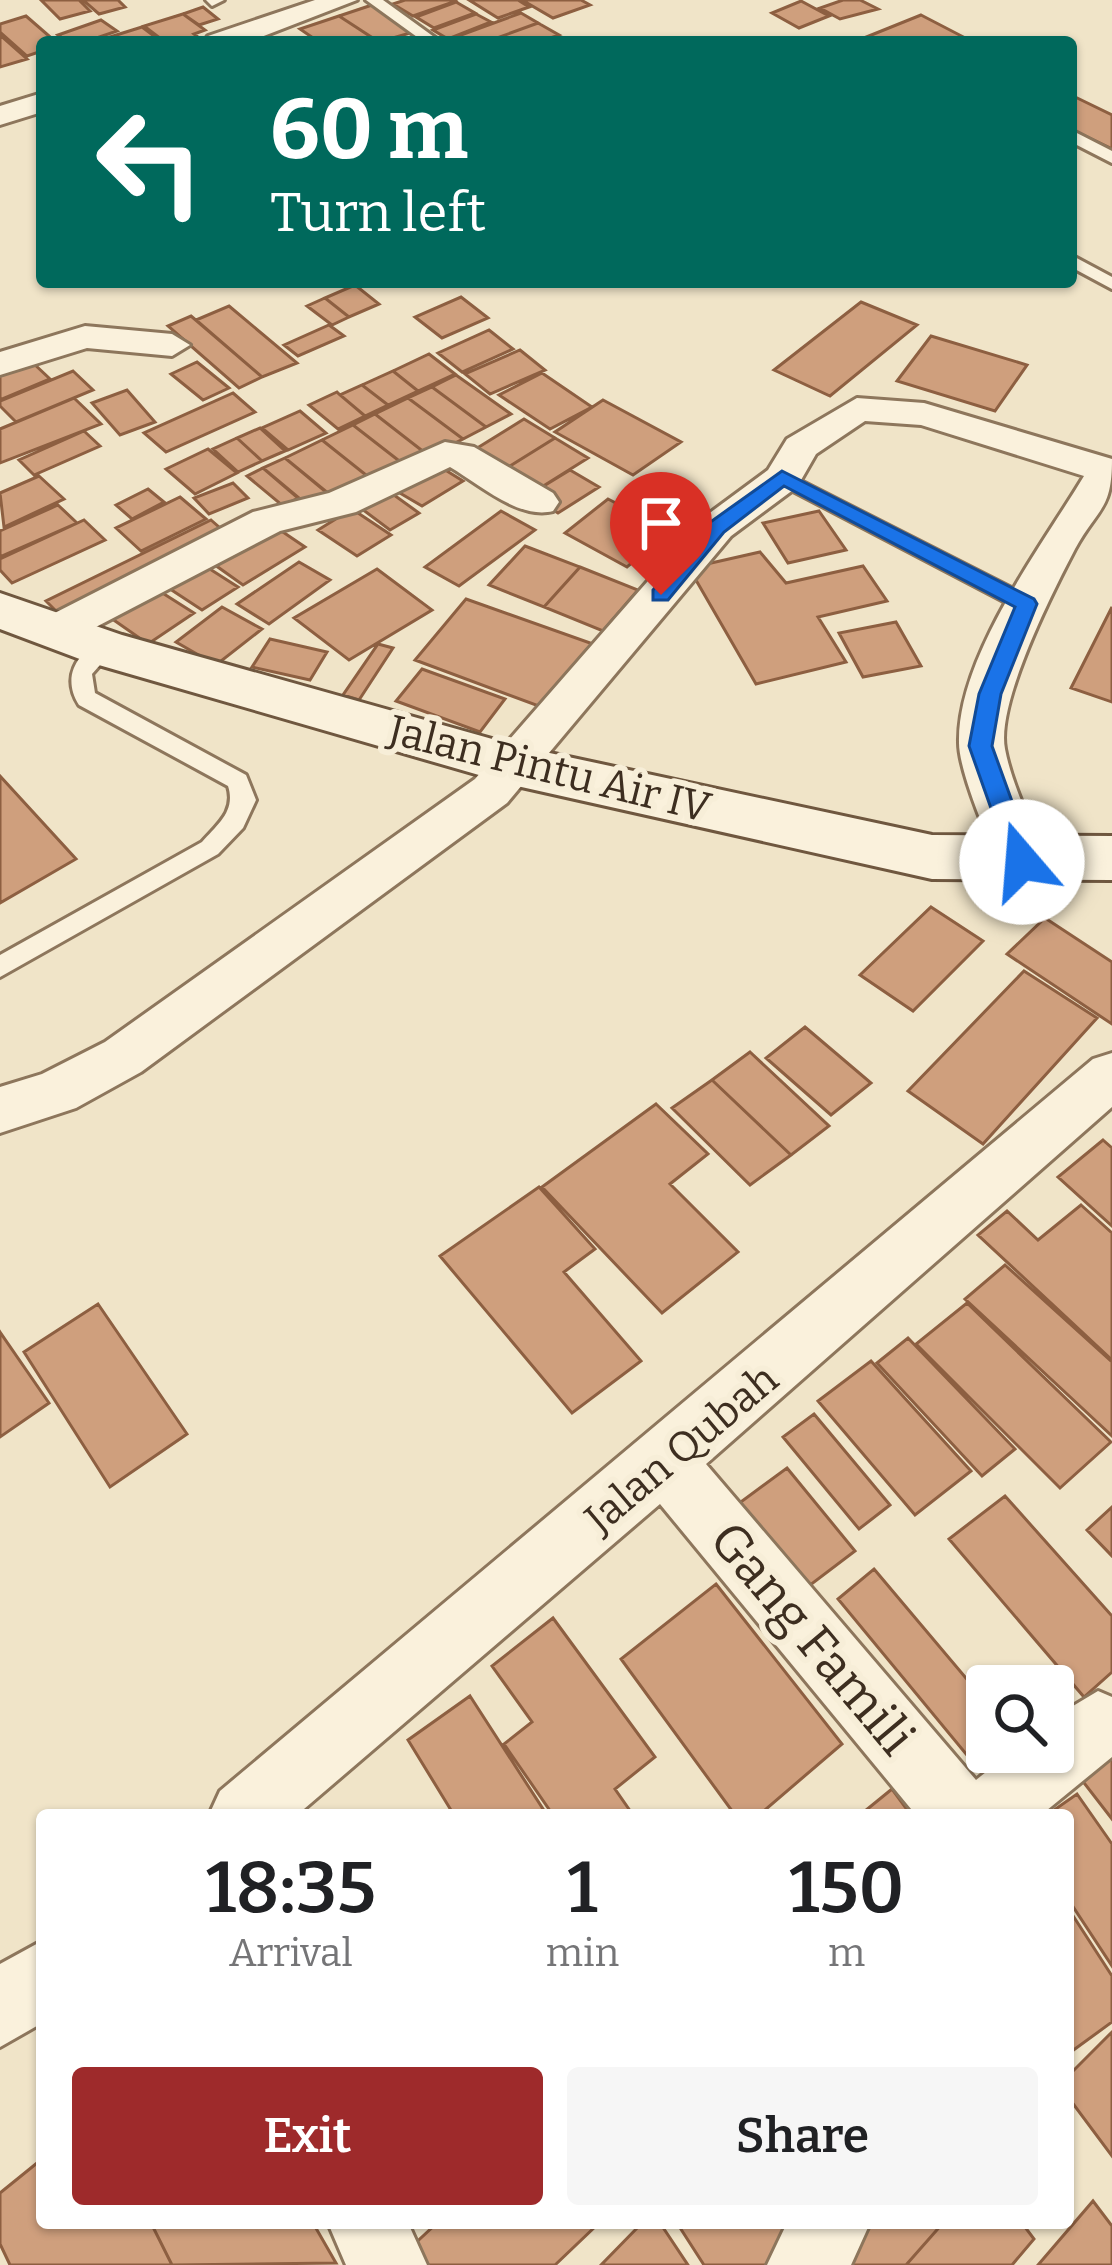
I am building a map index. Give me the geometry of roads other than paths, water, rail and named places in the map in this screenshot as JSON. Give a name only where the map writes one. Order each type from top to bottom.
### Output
[{"type":"main road","name":"Jalan Pintu Air IV","points":[[0,610],[80,639],[517,766],[932,857],[1022,862],[1112,858]]},
{"type":"street","points":[[237,36],[343,0]]},
{"type":"street","points":[[0,116],[36,104]]},
{"type":"street","points":[[0,364],[85,337],[172,345]]},
{"type":"street","points":[[0,1110],[57,1092],[123,1057],[491,791],[717,527],[782,478],[801,447],[857,409],[924,414],[1107,464],[1102,482],[1074,518],[1027,604],[990,694],[981,746],[1022,862]]},
{"type":"street","points":[[80,639],[267,521],[342,503],[445,454],[460,457],[539,502]]},
{"type":"street","name":"Jalan Qubah","points":[[251,1809],[1112,1075]]},
{"type":"street","name":"Gang Famili","points":[[664,1461],[956,1809]]},
{"type":"street","points":[[994,1809],[1097,1725]]},
{"type":"street","points":[[0,2010],[36,1982]]},
{"type":"street","points":[[370,2229],[387,2265]]},
{"type":"street","points":[[807,2265],[828,2229]]},
{"type":"lane","points":[[373,0],[425,36]]},
{"type":"lane","points":[[1077,138],[1112,158]]},
{"type":"lane","points":[[1077,264],[1112,284]]},
{"type":"lane","points":[[782,478],[1027,604]]},
{"type":"lane","points":[[0,967],[210,848],[235,822],[244,800],[238,782],[87,699],[80,639]]}]
